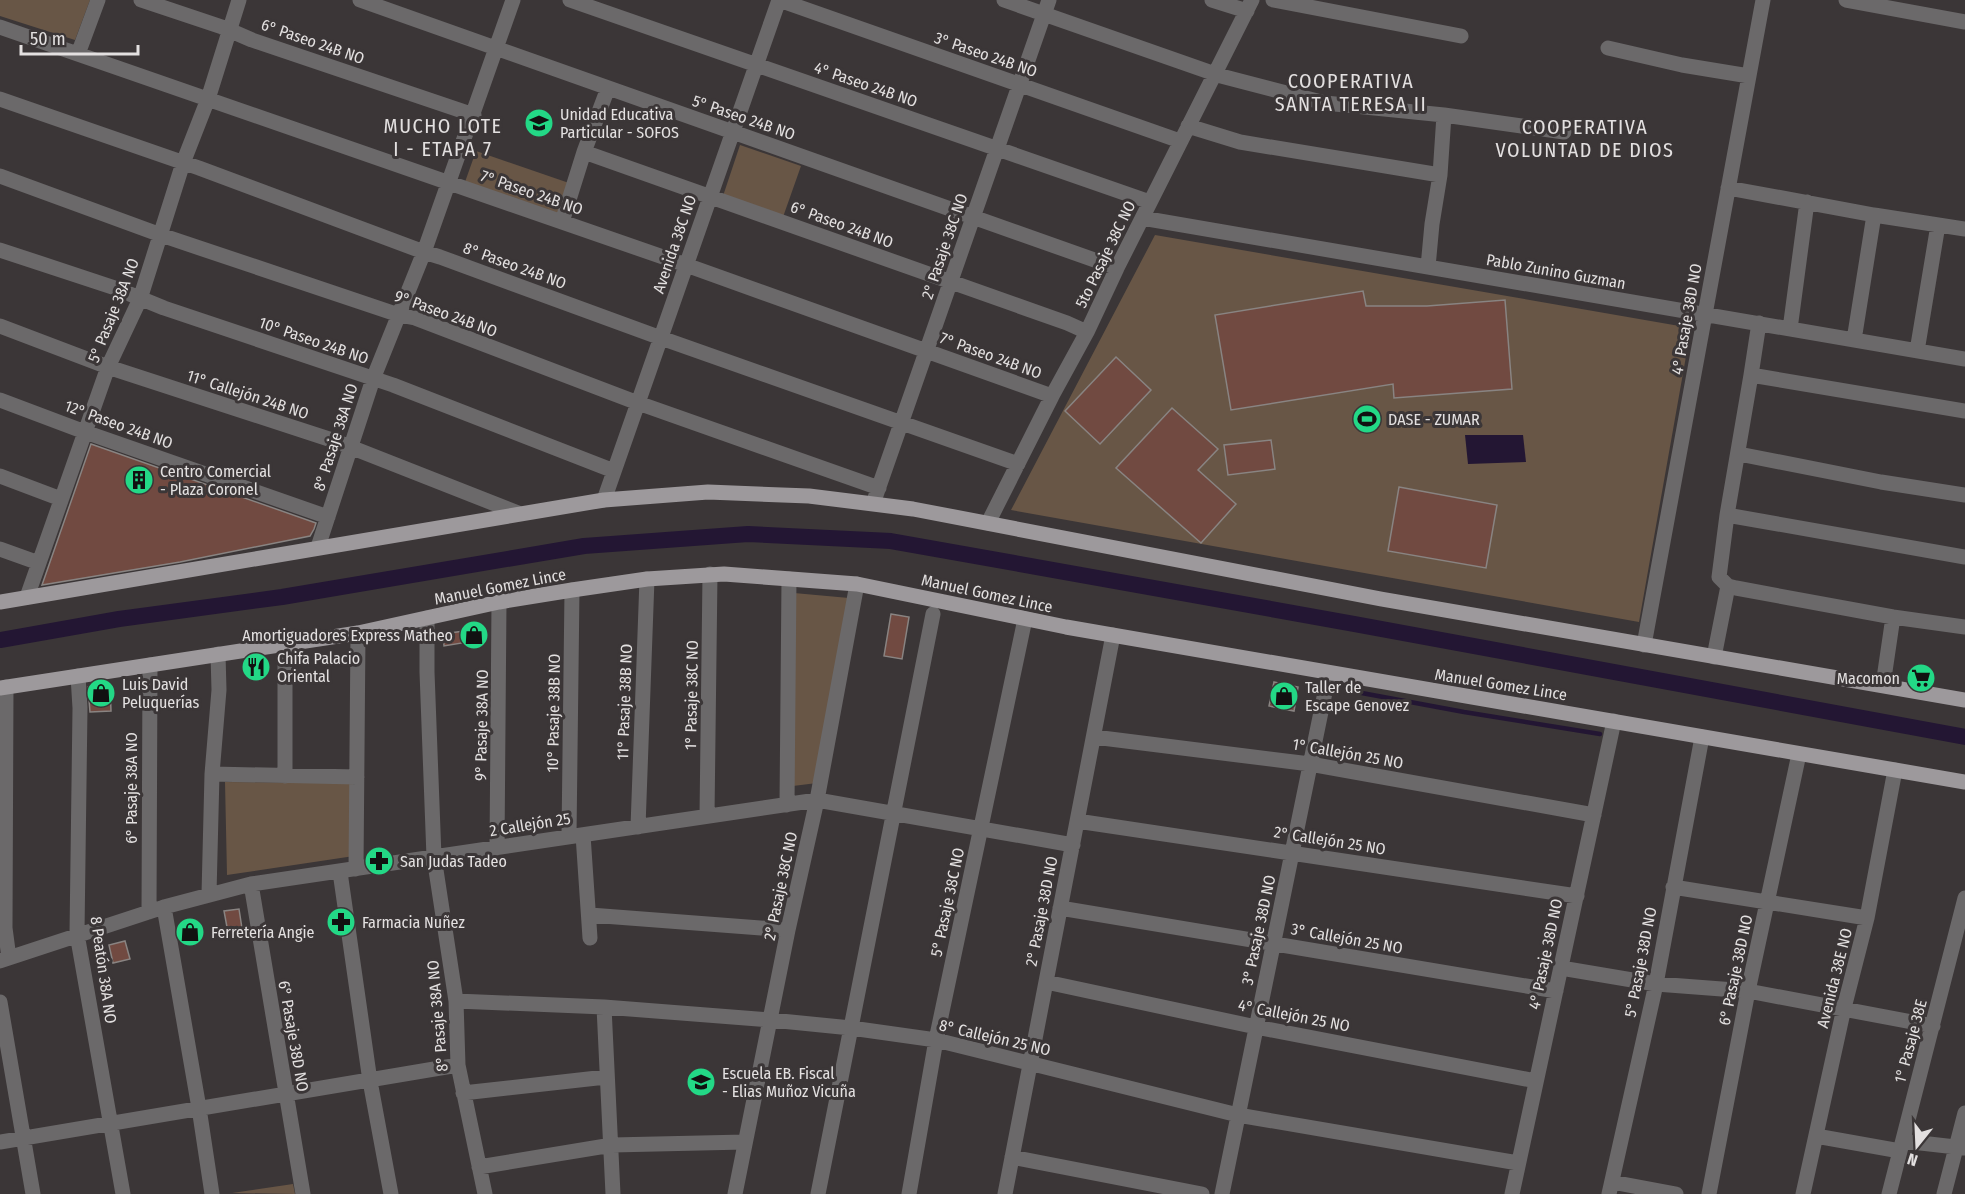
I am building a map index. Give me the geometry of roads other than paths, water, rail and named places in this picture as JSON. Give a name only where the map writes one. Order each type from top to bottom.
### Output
[{"type":"main road","points":[[0,602],[604,500],[708,492],[809,496],[913,508],[1382,599],[1965,700]]},
{"type":"main road","name":"Manuel Gomez Lince","points":[[3,688],[358,633],[500,602],[572,590],[647,579],[710,574],[857,584],[1113,635],[1965,782]]},
{"type":"street","points":[[78,54],[98,0]]},
{"type":"street","name":"6° Paseo 24B NO","points":[[141,0],[474,115]]},
{"type":"street","name":"5° Pasaje 38A NO","points":[[27,597],[108,367],[140,299],[239,0]]},
{"type":"street","name":"5° Paseo 24B NO","points":[[360,0],[1116,268]]},
{"type":"street","name":"8° Pasaje 38A NO","points":[[318,547],[373,379],[424,252],[513,0]]},
{"type":"street","name":"4° Paseo 24B NO","points":[[570,0],[1150,202]]},
{"type":"street","name":"Avenida 38C NO","points":[[604,500],[779,0]]},
{"type":"street","name":"3° Paseo 24B NO","points":[[779,0],[1180,141]]},
{"type":"street","points":[[1004,0],[1047,7],[1215,73],[1325,103],[1444,115],[1564,132]]},
{"type":"street","points":[[1212,0],[1249,5]]},
{"type":"street","points":[[1273,0],[1461,36]]},
{"type":"street","name":"4° Pasaje 38D NO","points":[[1644,645],[1763,0]]},
{"type":"street","points":[[1846,0],[1965,22]]},
{"type":"street","name":"5to Pasaje 38C NO","points":[[987,523],[1087,332],[1116,268],[1249,5]]},
{"type":"street","name":"2° Pasaje 38C NO","points":[[873,504],[1047,7]]},
{"type":"street","name":"7° Paseo 24B NO","points":[[0,27],[686,265],[1052,396]]},
{"type":"street","points":[[1608,48],[1749,76]]},
{"type":"street","points":[[562,222],[584,152],[608,88]]},
{"type":"street","name":"8° Paseo 24B NO","points":[[0,99],[1017,464]]},
{"type":"street","points":[[1428,267],[1440,176],[1444,115]]},
{"type":"street","points":[[1188,126],[1239,142],[1440,176]]},
{"type":"street","name":"6° Paseo 24B NO","points":[[584,152],[1068,323],[1087,332]]},
{"type":"street","name":"9° Paseo 24B NO","points":[[0,176],[161,235],[399,315],[415,318],[638,403],[879,488]]},
{"type":"street","points":[[1728,188],[1965,229]]},
{"type":"street","points":[[1790,329],[1807,202]]},
{"type":"street","points":[[1854,340],[1874,215]]},
{"type":"street","name":"Pablo Zunino Guzman","points":[[1142,218],[1965,359]]},
{"type":"street","points":[[1917,351],[1938,225]]},
{"type":"street","name":"10° Paseo 24B NO","points":[[0,250],[373,379],[614,471]]},
{"type":"street","points":[[1759,323],[1719,577],[1728,585],[1893,617],[1965,627]]},
{"type":"street","name":"11° Callejón 24B NO","points":[[0,326],[108,367],[352,448],[518,513]]},
{"type":"street","points":[[1751,375],[1965,411]]},
{"type":"street","name":"12° Paseo 24B NO","points":[[0,400],[328,517]]},
{"type":"street","points":[[1739,454],[1881,482],[1965,495]]},
{"type":"street","points":[[0,476],[61,500]]},
{"type":"street","points":[[1727,515],[1965,557]]},
{"type":"street","points":[[0,549],[39,563]]},
{"type":"street","name":"1° Pasaje 38C NO","points":[[707,816],[710,574]]},
{"type":"street","name":"11° Pasaje 38B NO","points":[[638,827],[647,579]]},
{"type":"street","points":[[787,805],[789,579]]},
{"type":"street","name":"2° Pasaje 38C NO","points":[[735,1194],[788,930],[817,800],[857,584]]},
{"type":"street","points":[[1714,657],[1728,585]]},
{"type":"street","name":"10° Pasaje 38B NO","points":[[572,590],[576,835],[590,915],[590,938]]},
{"type":"street","name":"9° Pasaje 38A NO","points":[[497,848],[500,602]]},
{"type":"street","points":[[818,1194],[933,614]]},
{"type":"street","points":[[1883,685],[1893,617]]},
{"type":"street","name":"8° Pasaje 38A NO","points":[[427,618],[434,857],[456,1001],[458,1065],[485,1194]]},
{"type":"street","name":"5° Pasaje 38C NO","points":[[909,1194],[936,1040],[1025,619]]},
{"type":"street","points":[[356,869],[358,633]]},
{"type":"street","name":"2° Pasaje 38D NO","points":[[1005,1194],[1113,635]]},
{"type":"street","points":[[285,645],[285,776]]},
{"type":"street","points":[[209,894],[212,774],[219,690],[218,654]]},
{"type":"street","name":"6° Pasaje 38A NO","points":[[149,912],[150,665]]},
{"type":"street","name":"3° Pasaje 38D NO","points":[[1222,1194],[1329,673]]},
{"type":"street","name":"8 Peatón 38A NO","points":[[78,676],[80,708],[78,934],[123,1194]]},
{"type":"street","points":[[3,688],[5,959]]},
{"type":"street","name":"4° Pasaje 38D NO","points":[[1512,1194],[1614,721]]},
{"type":"street","name":"1° Callejón 25 NO","points":[[1094,737],[1310,764],[1594,815]]},
{"type":"street","name":"5° Pasaje 38D NO","points":[[1611,1188],[1656,984],[1702,737]]},
{"type":"street","name":"6° Pasaje 38D NO","points":[[1709,1194],[1748,991],[1799,754]]},
{"type":"street","name":"Avenida 38E NO","points":[[1803,1194],[1844,1008],[1867,918],[1895,770]]},
{"type":"street","points":[[212,774],[357,777]]},
{"type":"street","name":"2 Callejón 25","points":[[5,959],[164,907],[251,884],[817,800],[1072,845]]},
{"type":"street","name":"2° Callejón 25 NO","points":[[1077,821],[1576,896]]},
{"type":"street","points":[[340,872],[370,1081],[391,1194]]},
{"type":"street","name":"6° Pasaje 38D NO","points":[[251,884],[303,1194]]},
{"type":"street","points":[[1673,887],[1867,918]]},
{"type":"street","name":"1° Pasaje 38E","points":[[1889,1194],[1965,898]]},
{"type":"street","points":[[164,907],[200,1108],[212,1194]]},
{"type":"street","name":"3° Callejón 25 NO","points":[[1060,908],[1556,991]]},
{"type":"street","points":[[590,915],[788,930]]},
{"type":"street","points":[[1561,968],[1656,984],[1748,991],[1933,1026]]},
{"type":"street","name":"4° Callejón 25 NO","points":[[1046,982],[1536,1081]]},
{"type":"street","name":"8° Callejón 25 NO","points":[[456,1001],[604,1007],[771,1020],[936,1040],[1238,1115],[1518,1163]]},
{"type":"street","points":[[0,1002],[33,1194]]},
{"type":"street","points":[[604,1007],[613,1194]]},
{"type":"street","points":[[0,1142],[200,1108],[286,1096],[458,1065]]},
{"type":"street","points":[[463,1093],[606,1077]]},
{"type":"street","points":[[1944,1194],[1960,1148],[1965,1113]]},
{"type":"street","points":[[1816,1136],[1901,1146],[1960,1148]]},
{"type":"street","points":[[479,1167],[612,1145],[745,1142]]},
{"type":"street","points":[[1012,1157],[1202,1194]]},
{"type":"street","points":[[1611,1188],[1676,1194]]},
{"type":"waterway","points":[[0,640],[119,619],[282,597],[584,546],[748,534],[891,541],[1965,737]]},
{"type":"waterway","points":[[1351,691],[1600,734]]},
{"type":"place","name":"Unidad Educativa Particular - SOFOS","points":[[539,123]]},
{"type":"place","name":"DASE - ZUMAR","points":[[1367,419]]},
{"type":"place","name":"Centro Comercial - Plaza Coronel","points":[[139,480]]},
{"type":"place","name":"Amortiguadores Express Matheo","points":[[474,635]]},
{"type":"place","name":"Chifa Palacio Oriental","points":[[256,667]]},
{"type":"place","name":"Macomon","points":[[1921,678]]},
{"type":"place","name":"Luis David Peluquerías","points":[[101,693]]},
{"type":"place","name":"Taller de Escape Genovez","points":[[1284,696]]},
{"type":"place","name":"San Judas Tadeo","points":[[379,861]]},
{"type":"place","name":"Farmacia Nuñez","points":[[341,922]]},
{"type":"place","name":"Ferretería Angie","points":[[190,932]]},
{"type":"place","name":"Escuela EB. Fiscal - Elias Muñoz Vicuña","points":[[701,1082]]},
{"type":"district","name":"COOPERATIVA SANTA TERESA II","points":[[1351,92]]},
{"type":"district","name":"MUCHO LOTE I - ETAPA 7","points":[[443,138]]},
{"type":"district","name":"COOPERATIVA VOLUNTAD DE DIOS","points":[[1585,138]]}]
